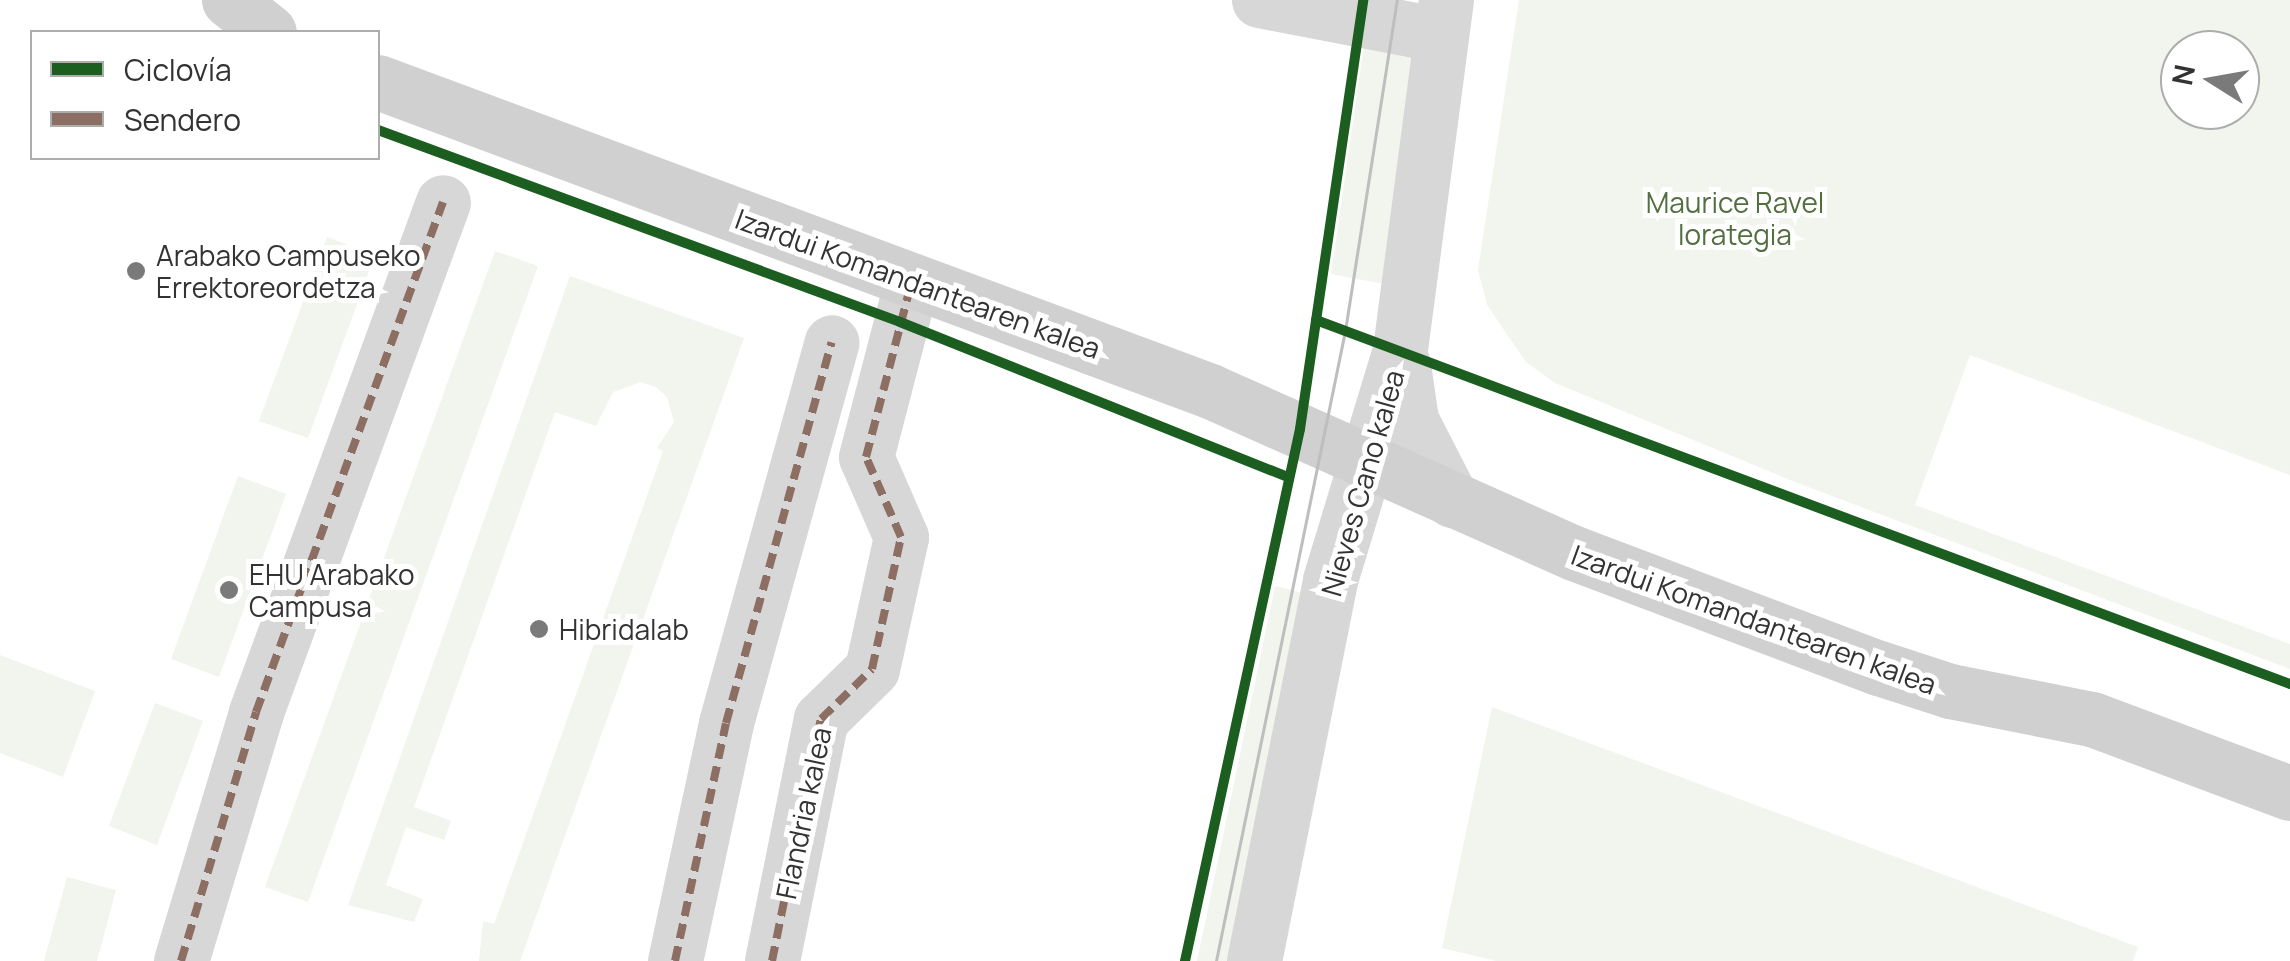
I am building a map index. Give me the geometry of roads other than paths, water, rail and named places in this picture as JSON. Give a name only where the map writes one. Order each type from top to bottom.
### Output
[{"type":"main road","points":[[229,0],[266,30]]},
{"type":"main road","name":"Izardui Komandantearen kalea","points":[[380,83],[1244,404],[1452,500],[1879,668],[1950,691],[2092,719],[2290,794]]},
{"type":"street","points":[[1258,0],[1443,18]]},
{"type":"street","name":"Nieves Cano kalea","points":[[1254,961],[1330,580],[1370,464],[1400,349],[1443,18]]},
{"type":"street","points":[[181,961],[256,712],[443,202]]},
{"type":"street","name":"Flandria kalea","points":[[772,961],[821,719],[872,669],[901,537],[866,456],[912,281]]},
{"type":"street","points":[[675,961],[726,723],[832,342]]},
{"type":"street","points":[[1400,349],[1412,420],[1452,500]]},
{"type":"tram line","points":[[1216,961],[1345,331],[1397,0]]},
{"type":"place","name":"Arabako Campuseko Errektoreordetza","points":[[136,271]]},
{"type":"place","name":"EHU Arabako Campusa","points":[[229,590]]},
{"type":"place","name":"Hibridalab","points":[[539,629]]},
{"type":"park label","name":"Maurice Ravel lorategia","points":[[1735,218]]}]
